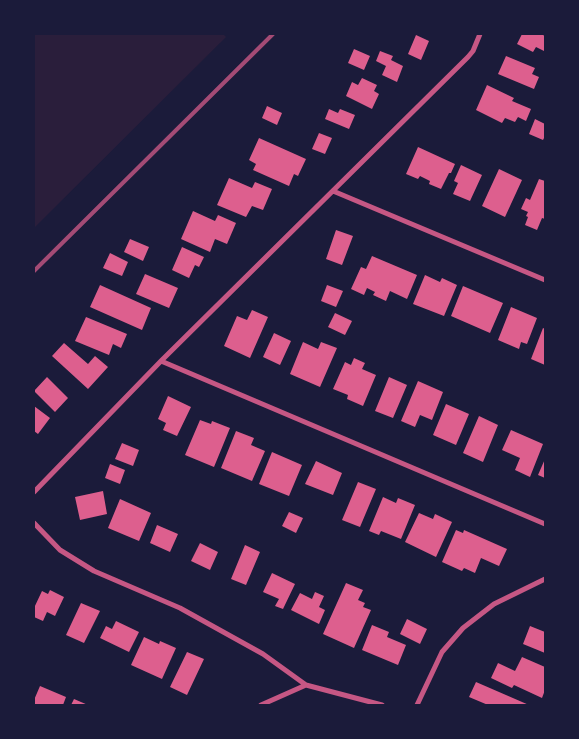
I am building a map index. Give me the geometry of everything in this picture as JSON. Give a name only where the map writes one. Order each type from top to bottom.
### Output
[{"type":"street","points":[[34,492],[161,361],[468,57],[473,51],[480,34]]},
{"type":"street","points":[[333,191],[545,280]]},
{"type":"street","points":[[161,361],[545,524]]},
{"type":"street","points":[[34,523],[60,550],[94,570],[180,608],[263,654],[306,685],[382,705]]},
{"type":"street","points":[[417,705],[442,652],[463,628],[494,604],[545,579]]},
{"type":"street","points":[[261,705],[306,685]]},
{"type":"shaded area","points":[[34,34],[223,34],[226,37],[34,228]]},
{"type":"building","points":[[522,34],[541,34],[545,36],[544,51],[536,47],[533,52],[517,44]]},
{"type":"building","points":[[416,35],[429,41],[421,60],[408,54]]},
{"type":"building","points":[[354,49],[370,56],[364,70],[348,63]]},
{"type":"building","points":[[380,51],[393,56],[391,60],[403,66],[397,82],[382,75],[386,66],[376,61]]},
{"type":"building","points":[[506,56],[535,68],[532,74],[539,77],[534,89],[498,74]]},
{"type":"building","points":[[362,78],[377,85],[374,91],[379,94],[372,109],[346,96],[352,82],[358,85]]},
{"type":"building","points":[[487,85],[514,98],[512,101],[531,109],[526,121],[518,117],[515,122],[505,118],[502,123],[476,110]]},
{"type":"building","points":[[267,106],[282,113],[277,125],[262,118]]},
{"type":"building","points":[[329,109],[338,113],[340,109],[355,115],[349,129],[325,119]]},
{"type":"building","points":[[535,119],[545,124],[543,140],[529,134]]},
{"type":"building","points":[[319,133],[332,138],[325,154],[312,149]]},
{"type":"building","points":[[259,138],[306,159],[298,176],[294,174],[289,186],[253,170],[256,164],[249,160]]},
{"type":"building","points":[[418,147],[455,164],[441,189],[429,184],[430,181],[420,176],[418,179],[406,174]]},
{"type":"building","points":[[461,165],[482,175],[470,201],[453,194],[458,183],[454,181]]},
{"type":"building","points":[[499,169],[522,180],[505,217],[482,206]]},
{"type":"building","points":[[229,178],[252,188],[255,182],[272,189],[263,210],[252,206],[246,217],[217,205]]},
{"type":"building","points":[[539,179],[545,181],[545,219],[542,218],[537,230],[525,225],[528,212],[521,209],[526,198],[530,200]]},
{"type":"building","points":[[193,211],[215,221],[218,215],[236,223],[227,244],[215,239],[210,252],[181,239]]},
{"type":"building","points":[[336,230],[353,236],[342,265],[326,259]]},
{"type":"building","points":[[130,239],[149,247],[143,261],[124,252]]},
{"type":"building","points":[[182,247],[204,257],[199,267],[195,265],[189,278],[172,270]]},
{"type":"building","points":[[110,253],[128,262],[122,276],[103,268]]},
{"type":"building","points":[[372,256],[417,275],[407,299],[390,291],[386,301],[373,295],[375,292],[367,288],[364,295],[351,289],[361,267],[366,269]]},
{"type":"building","points":[[145,274],[178,288],[169,308],[136,294]]},
{"type":"building","points":[[425,275],[440,282],[442,278],[457,285],[444,316],[413,304]]},
{"type":"building","points":[[100,285],[151,308],[142,330],[90,307]]},
{"type":"building","points":[[327,285],[343,291],[336,307],[321,301]]},
{"type":"building","points":[[463,286],[503,303],[490,333],[451,316]]},
{"type":"building","points":[[511,307],[537,318],[527,344],[521,342],[519,349],[498,340]]},
{"type":"building","points":[[252,310],[268,317],[250,358],[224,346],[237,316],[247,320]]},
{"type":"building","points":[[335,313],[352,321],[345,335],[328,327]]},
{"type":"building","points":[[86,317],[127,334],[121,348],[113,344],[109,355],[75,341]]},
{"type":"building","points":[[543,328],[545,329],[545,365],[531,359]]},
{"type":"building","points":[[274,333],[291,341],[280,365],[263,357]]},
{"type":"building","points":[[303,342],[318,349],[321,342],[337,348],[320,387],[290,374]]},
{"type":"building","points":[[64,343],[88,364],[95,356],[108,367],[88,389],[52,356]]},
{"type":"building","points":[[354,358],[365,363],[362,369],[376,375],[363,406],[347,399],[348,395],[333,389],[345,362],[351,365]]},
{"type":"building","points":[[47,377],[68,398],[55,412],[34,391]]},
{"type":"building","points":[[389,377],[407,385],[393,418],[375,411]]},
{"type":"building","points":[[418,381],[443,392],[432,420],[420,415],[415,427],[401,421]]},
{"type":"building","points":[[168,396],[191,407],[177,436],[163,430],[166,423],[158,419]]},
{"type":"building","points":[[446,404],[469,414],[456,445],[433,435]]},
{"type":"building","points":[[34,406],[50,418],[38,434],[34,431]]},
{"type":"building","points":[[479,416],[498,425],[483,462],[463,453]]},
{"type":"building","points":[[200,420],[211,424],[212,421],[230,428],[214,467],[185,455]]},
{"type":"building","points":[[511,430],[543,444],[530,477],[515,470],[520,458],[502,450]]},
{"type":"building","points":[[236,431],[254,438],[251,445],[265,451],[252,481],[221,468]]},
{"type":"building","points":[[122,443],[139,450],[133,466],[115,459]]},
{"type":"building","points":[[272,452],[302,465],[289,496],[259,484]]},
{"type":"building","points":[[545,459],[545,478],[538,475]]},
{"type":"building","points":[[316,461],[342,473],[333,495],[305,484]]},
{"type":"building","points":[[110,464],[125,470],[120,484],[105,478]]},
{"type":"building","points":[[358,482],[376,489],[360,527],[342,520]]},
{"type":"building","points":[[103,491],[107,514],[80,520],[75,497]]},
{"type":"building","points":[[383,497],[396,503],[398,498],[415,505],[401,539],[381,531],[379,535],[369,531]]},
{"type":"building","points":[[120,499],[151,513],[139,541],[108,528]]},
{"type":"building","points":[[289,512],[303,518],[296,533],[282,526]]},
{"type":"building","points":[[419,513],[433,519],[435,514],[452,522],[436,557],[405,542]]},
{"type":"building","points":[[157,525],[178,534],[170,552],[150,543]]},
{"type":"building","points":[[456,530],[463,533],[464,530],[507,549],[499,566],[481,558],[475,573],[464,568],[462,571],[442,562]]},
{"type":"building","points":[[200,543],[218,552],[210,570],[191,561]]},
{"type":"building","points":[[245,545],[260,552],[246,585],[231,579]]},
{"type":"building","points":[[272,573],[295,584],[283,609],[275,606],[279,599],[263,592]]},
{"type":"building","points":[[346,583],[363,590],[358,600],[365,603],[363,607],[371,610],[354,648],[323,634]]},
{"type":"building","points":[[50,590],[64,597],[55,616],[47,612],[43,621],[34,617],[34,608],[42,591],[48,594]]},
{"type":"building","points":[[315,592],[324,596],[319,607],[325,610],[319,624],[291,610],[300,593],[312,599]]},
{"type":"building","points":[[81,603],[100,611],[84,643],[66,635]]},
{"type":"building","points":[[407,619],[427,629],[420,644],[400,634]]},
{"type":"building","points":[[116,621],[139,632],[129,652],[100,638],[106,626],[112,629]]},
{"type":"building","points":[[372,625],[389,632],[387,637],[406,645],[398,665],[362,650]]},
{"type":"building","points":[[530,626],[545,632],[545,653],[523,644]]},
{"type":"building","points":[[144,637],[159,644],[160,641],[176,648],[162,679],[131,665]]},
{"type":"building","points":[[187,652],[204,659],[187,695],[170,687]]},
{"type":"building","points":[[522,657],[545,667],[545,690],[542,698],[514,685],[512,688],[491,678],[498,663],[515,671]]},
{"type":"building","points":[[476,682],[529,705],[488,705],[469,697]]},
{"type":"building","points":[[40,686],[66,697],[63,705],[34,705],[34,700]]},
{"type":"building","points":[[74,699],[88,705],[71,705]]},
{"type":"railway","points":[[34,271],[273,34]]}]
